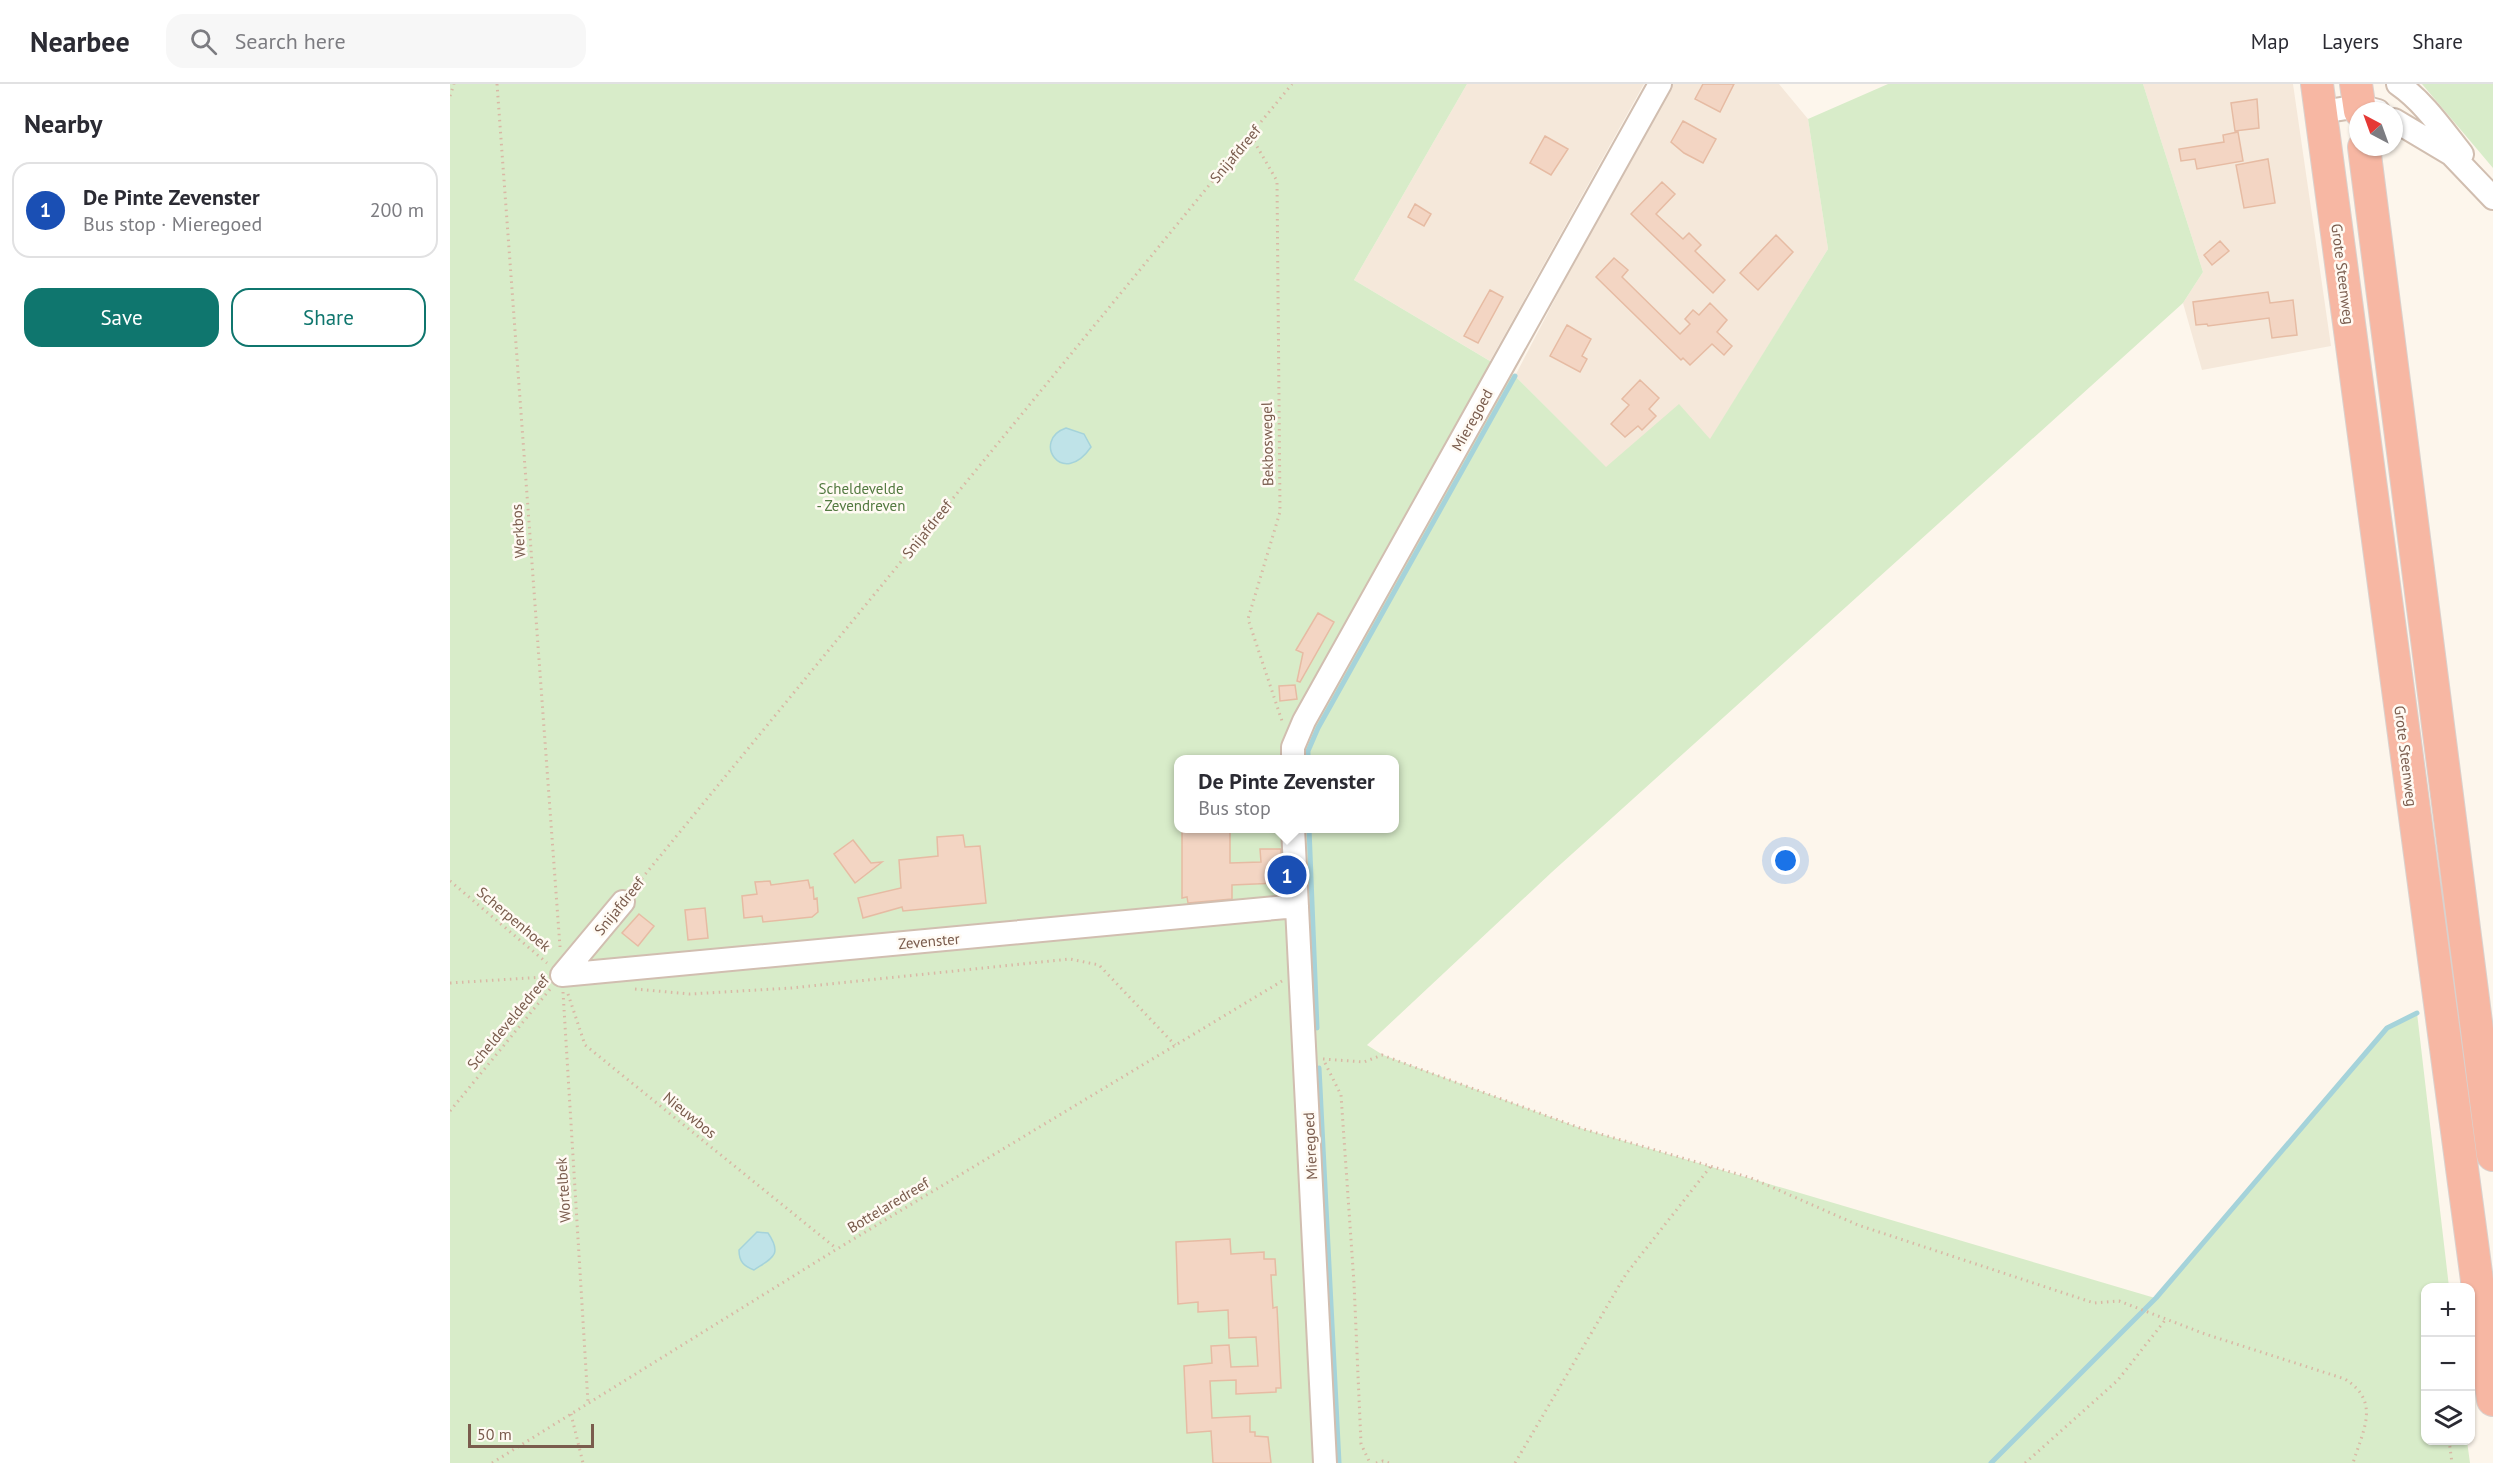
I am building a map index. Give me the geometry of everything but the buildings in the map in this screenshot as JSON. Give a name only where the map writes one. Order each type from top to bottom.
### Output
[{"type":"highway","name":"Grote Steenweg","points":[[2319,91],[2493,1400]]},
{"type":"highway","points":[[2365,156],[2493,1155]]},
{"type":"street","name":"Mieregoed","points":[[1293,753],[1304,721],[1660,84]]},
{"type":"street","points":[[2398,84],[2411,93],[2430,113],[2486,189]]},
{"type":"street","name":"Grote Steenweg","points":[[2319,91],[2359,102]]},
{"type":"street","points":[[2403,125],[2451,154],[2486,189]]},
{"type":"street","name":"Mieregoed","points":[[1293,833],[1325,1463]]},
{"type":"street","name":"Snijafdreef","points":[[562,975],[623,902]]},
{"type":"street","name":"Zevenster","points":[[562,975],[1297,906]]},
{"type":"path","points":[[450,96],[454,84]]},
{"type":"path","name":"Werkbos","points":[[497,84],[562,975]]},
{"type":"path","name":"Snijafdreef","points":[[623,902],[1292,84]]},
{"type":"path","name":"Bekboswegel","points":[[1250,136],[1277,181],[1280,512],[1248,619],[1272,698],[1293,753]]},
{"type":"path","name":"Scherpenhoek","points":[[450,881],[562,975]]},
{"type":"path","points":[[605,971],[628,988],[690,994],[791,988],[1070,959],[1098,965],[1175,1045]]},
{"type":"path","name":"Bottelaredreef","points":[[492,1463],[837,1249],[1299,971]]},
{"type":"path","points":[[450,983],[562,975]]},
{"type":"path","name":"Scheldeveldedreef","points":[[450,1111],[562,975]]},
{"type":"path","name":"Nieuwbos","points":[[562,975],[585,1045],[837,1249]]},
{"type":"path","name":"Wortelbek","points":[[562,975],[588,1403]]},
{"type":"path","points":[[1370,1463],[1361,1444],[1354,1283],[1341,1095],[1323,1059],[1364,1062],[1383,1055],[1580,1128],[1751,1178],[1858,1225],[2094,1303],[2119,1301],[2205,1334],[2344,1379],[2362,1393],[2367,1407],[2366,1420],[2353,1463]]},
{"type":"path","points":[[1515,1463],[1626,1274],[1711,1166]]},
{"type":"path","points":[[2025,1463],[2118,1380],[2167,1319]]},
{"type":"path","points":[[571,1414],[583,1463]]},
{"type":"path","points":[[2450,1445],[2452,1463]]},
{"type":"path","points":[[1376,1463],[1383,1461],[1389,1463]]},
{"type":"shaded area","points":[[1467,84],[1644,84],[1490,361],[1354,280]]},
{"type":"shaded area","points":[[1667,84],[1779,84],[1808,119],[1828,249],[1710,440],[1679,405],[1606,468],[1515,376]]},
{"type":"shaded area","points":[[2143,84],[2293,84],[2331,346],[2202,370],[2183,303],[2203,272]]},
{"type":"green space","name":"Scheldevelde - Zevendreven","points":[[450,84],[1467,84],[1354,280],[1515,376],[1606,467],[1679,404],[1710,439],[1828,249],[1808,119],[1888,84],[2143,84],[2203,272],[2183,303],[1552,872],[1367,1045],[1383,1055],[1580,1128],[2155,1298],[2387,1028],[2417,1013],[2449,1283],[2421,1283],[2421,1445],[2468,1445],[2470,1463],[450,1463]]},
{"type":"green space","points":[[2422,84],[2493,84],[2493,168]]},
{"type":"water","points":[[1066,428],[1084,434],[1091,447],[1080,459],[1070,463],[1061,463],[1054,458],[1051,442],[1056,434]]},
{"type":"water","points":[[757,1232],[768,1233],[775,1246],[775,1251],[770,1259],[754,1270],[743,1263],[739,1250]]},
{"type":"waterway","points":[[1308,755],[1318,728],[1515,376]]},
{"type":"waterway","points":[[1309,833],[1317,1028]]},
{"type":"waterway","points":[[1991,1463],[2156,1298],[2387,1028],[2417,1013]]},
{"type":"waterway","points":[[1319,1068],[1339,1463]]},
{"type":"place","name":"De Pinte Zevenster","points":[[1287,875]]}]
